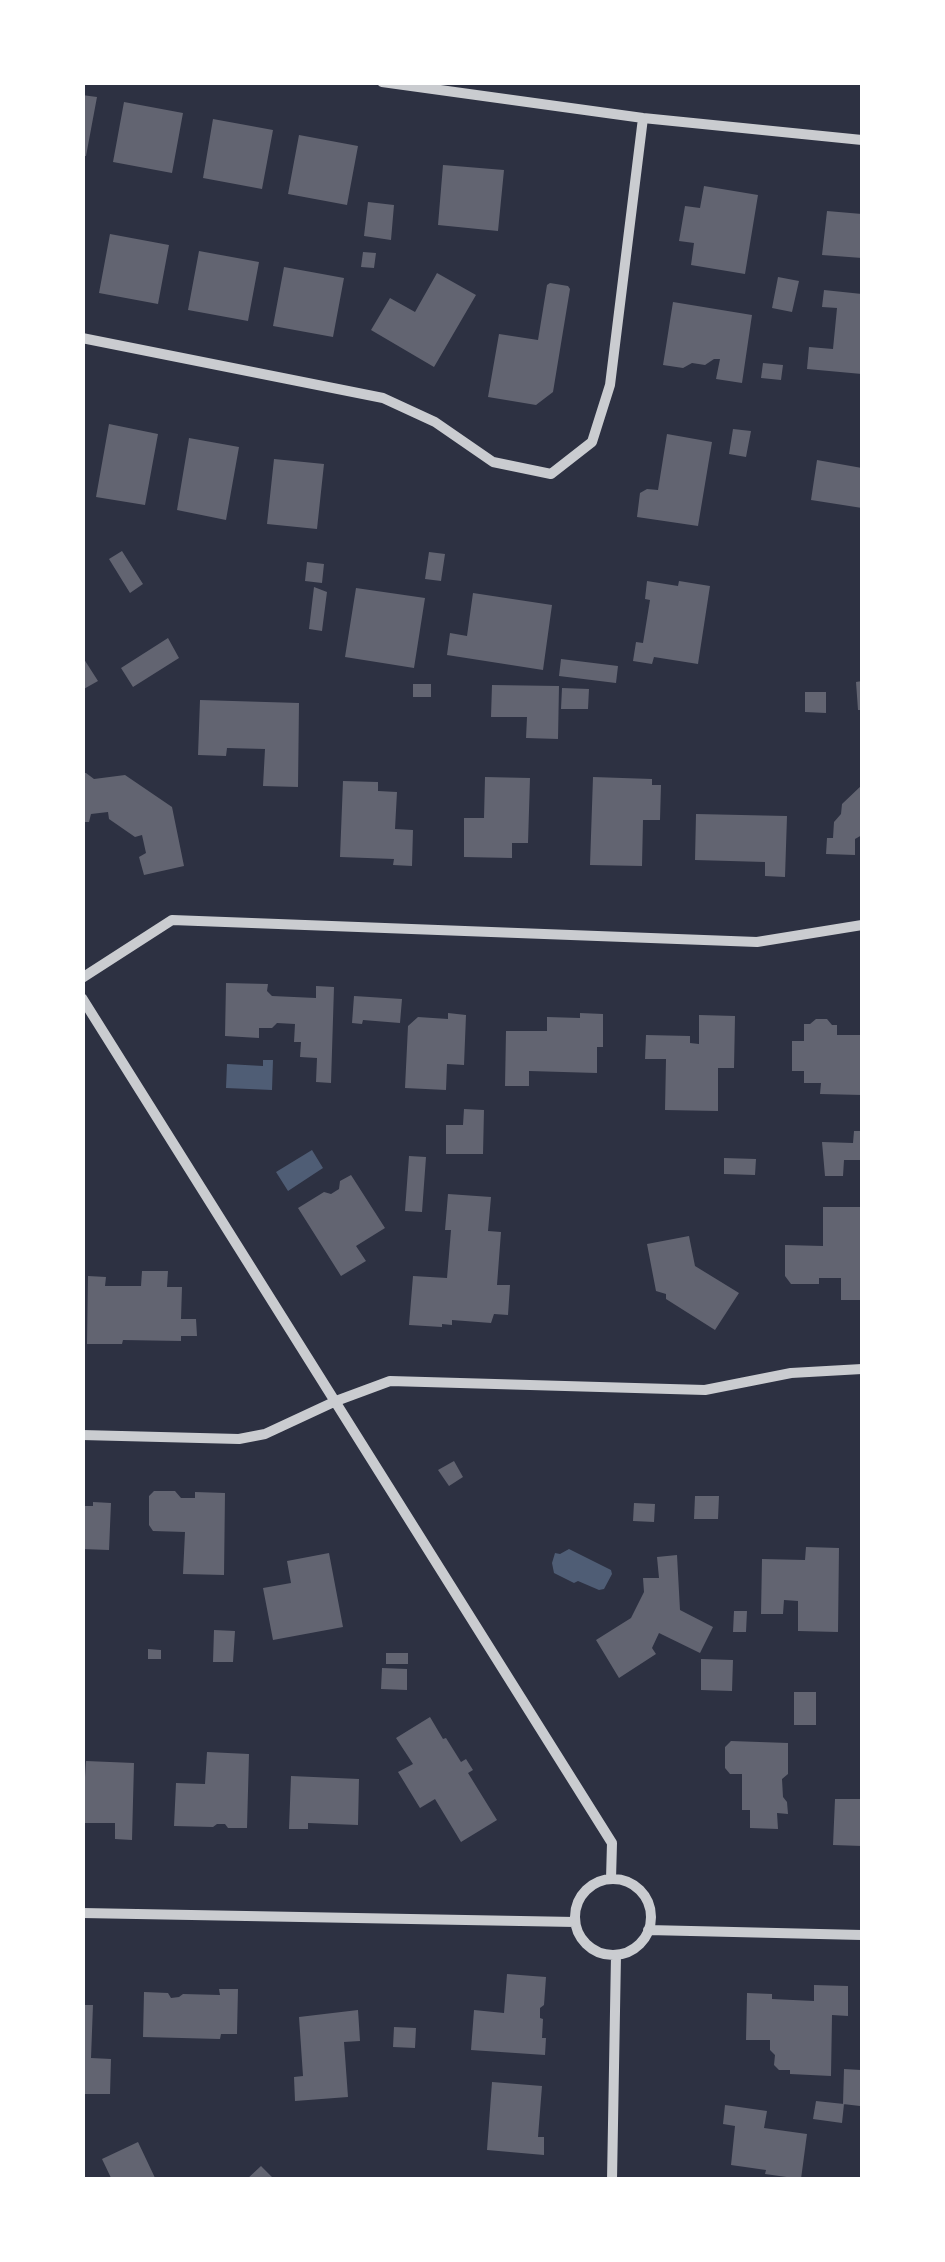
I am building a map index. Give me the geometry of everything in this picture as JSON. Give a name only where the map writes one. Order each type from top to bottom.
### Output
[{"type":"street","points":[[382,82],[643,118],[862,140]]},
{"type":"street","points":[[82,338],[382,398],[436,422],[493,462],[550,474],[592,442],[610,385],[643,118]]},
{"type":"street","points":[[82,978],[172,920],[757,942],[862,925]]},
{"type":"street","points":[[82,998],[612,1843],[612,1879]]},
{"type":"street","points":[[82,1434],[239,1439],[264,1434],[390,1381],[705,1390],[791,1373],[862,1369]]},
{"type":"street","points":[[612,1879],[640,1890],[648,1902],[650,1916],[642,1942],[616,1955],[602,1954],[589,1947],[575,1922],[576,1906],[584,1892],[596,1883],[612,1879]]},
{"type":"street","points":[[82,1912],[575,1922]]},
{"type":"street","points":[[648,1930],[862,1935]]},
{"type":"street","points":[[612,2180],[616,1955]]},
{"type":"water","points":[[263,1060],[273,1060],[272,1090],[226,1088],[227,1064],[263,1066]]},
{"type":"water","points":[[312,1150],[323,1168],[288,1191],[276,1172]]},
{"type":"water","points":[[569,1549],[611,1570],[604,1589],[574,1583],[554,1573],[555,1553]]},
{"type":"building","points":[[82,95],[97,97],[86,156],[82,156]]},
{"type":"building","points":[[124,102],[183,113],[172,173],[113,162]]},
{"type":"building","points":[[213,119],[273,130],[262,189],[203,178]]},
{"type":"building","points":[[299,135],[358,146],[347,205],[288,194]]},
{"type":"building","points":[[443,165],[504,170],[498,231],[438,225]]},
{"type":"building","points":[[704,186],[758,195],[745,274],[691,265],[694,243],[679,241],[685,206],[700,208]]},
{"type":"building","points":[[368,202],[394,205],[391,240],[364,236]]},
{"type":"building","points":[[827,211],[862,214],[862,258],[822,255]]},
{"type":"building","points":[[110,234],[169,245],[158,304],[99,293]]},
{"type":"building","points":[[199,251],[259,262],[248,321],[188,310]]},
{"type":"building","points":[[363,252],[376,253],[374,268],[361,267]]},
{"type":"building","points":[[284,267],[344,278],[333,337],[273,326]]},
{"type":"building","points":[[437,273],[476,295],[434,367],[371,330],[390,298],[415,312]]},
{"type":"building","points":[[778,277],[799,281],[792,312],[772,308]]},
{"type":"building","points":[[550,283],[570,289],[553,392],[536,405],[488,397],[499,334],[538,340]]},
{"type":"building","points":[[824,290],[862,294],[862,374],[807,369],[809,347],[833,349],[837,308],[822,307]]},
{"type":"building","points":[[673,302],[752,315],[742,383],[716,379],[720,359],[683,368],[663,365]]},
{"type":"building","points":[[763,363],[783,365],[781,380],[761,378]]},
{"type":"building","points":[[109,424],[158,434],[145,505],[96,497]]},
{"type":"building","points":[[733,429],[751,431],[746,457],[729,454]]},
{"type":"building","points":[[667,434],[712,442],[698,526],[637,517],[640,493],[658,490]]},
{"type":"building","points":[[189,438],[239,447],[226,520],[177,510]]},
{"type":"building","points":[[274,459],[324,464],[317,529],[267,524]]},
{"type":"building","points":[[817,460],[862,468],[862,508],[811,500]]},
{"type":"building","points":[[122,551],[143,584],[130,593],[109,559]]},
{"type":"building","points":[[429,552],[445,554],[441,581],[425,579]]},
{"type":"building","points":[[307,562],[324,564],[322,583],[305,581]]},
{"type":"building","points":[[647,581],[710,586],[698,664],[654,657],[652,664],[633,661],[636,642],[643,643],[650,600],[645,599]]},
{"type":"building","points":[[314,587],[327,592],[322,631],[309,629]]},
{"type":"building","points":[[356,588],[425,598],[414,668],[345,657]]},
{"type":"building","points":[[473,593],[552,605],[543,670],[447,655],[450,633],[467,636]]},
{"type":"building","points":[[168,638],[179,658],[133,687],[121,668]]},
{"type":"building","points":[[82,656],[98,681],[82,690]]},
{"type":"building","points":[[561,659],[618,666],[616,683],[559,676]]},
{"type":"building","points":[[862,681],[862,710],[858,710],[856,682]]},
{"type":"building","points":[[413,684],[431,684],[431,697],[413,697]]},
{"type":"building","points":[[492,685],[559,686],[558,739],[526,738],[527,717],[491,717]]},
{"type":"building","points":[[562,688],[589,689],[588,709],[561,709]]},
{"type":"building","points":[[805,692],[826,692],[826,713],[805,712]]},
{"type":"building","points":[[200,700],[299,703],[298,787],[263,786],[265,749],[227,748],[226,756],[198,755]]},
{"type":"building","points":[[82,773],[94,779],[125,775],[172,807],[184,866],[144,875],[139,857],[146,853],[142,835],[135,837],[109,819],[108,812],[91,814],[89,822],[82,822]]},
{"type":"building","points":[[485,777],[530,778],[528,843],[512,843],[512,858],[464,857],[464,818],[484,818]]},
{"type":"building","points":[[593,777],[652,779],[652,785],[661,785],[660,820],[643,820],[642,866],[590,865]]},
{"type":"building","points":[[343,781],[378,782],[378,791],[397,792],[395,829],[413,830],[412,866],[393,865],[394,859],[340,857]]},
{"type":"building","points":[[862,785],[862,835],[855,839],[855,855],[826,854],[827,838],[833,838],[834,822],[841,814],[842,804]]},
{"type":"building","points":[[696,814],[787,816],[785,877],[765,876],[765,862],[695,860]]},
{"type":"building","points":[[226,983],[268,984],[267,991],[272,996],[316,998],[316,986],[334,987],[331,1083],[316,1082],[317,1058],[300,1057],[301,1042],[294,1042],[295,1024],[259,1028],[259,1038],[225,1036]]},
{"type":"building","points":[[354,996],[402,999],[400,1023],[352,1023]]},
{"type":"building","points":[[448,1013],[466,1015],[464,1065],[447,1064],[446,1090],[405,1088],[408,1026],[418,1017],[448,1019]]},
{"type":"building","points":[[580,1013],[603,1014],[603,1047],[597,1047],[597,1073],[529,1071],[529,1086],[505,1086],[506,1031],[547,1031],[547,1017],[580,1018]]},
{"type":"building","points":[[699,1015],[735,1016],[734,1068],[718,1068],[718,1111],[665,1110],[666,1059],[645,1059],[646,1035],[690,1036],[690,1043],[699,1044]]},
{"type":"building","points":[[827,1019],[837,1025],[837,1035],[862,1035],[862,1095],[820,1094],[821,1083],[804,1083],[804,1071],[792,1071],[792,1041],[804,1041],[804,1024]]},
{"type":"building","points":[[464,1109],[484,1110],[483,1154],[446,1154],[446,1125],[463,1125]]},
{"type":"building","points":[[854,1131],[862,1131],[862,1160],[844,1160],[843,1176],[825,1176],[822,1142],[853,1143]]},
{"type":"building","points":[[409,1156],[426,1157],[422,1212],[405,1211]]},
{"type":"building","points":[[724,1158],[756,1159],[755,1175],[724,1174]]},
{"type":"building","points":[[351,1175],[385,1228],[356,1246],[366,1261],[341,1276],[298,1208],[324,1192],[331,1194],[339,1189],[340,1181]]},
{"type":"building","points":[[448,1194],[491,1197],[488,1231],[501,1232],[497,1285],[510,1285],[508,1315],[494,1314],[491,1323],[452,1320],[452,1325],[442,1327],[409,1325],[413,1276],[447,1278],[451,1230],[445,1230]]},
{"type":"building","points":[[823,1207],[862,1207],[862,1300],[841,1300],[841,1278],[819,1278],[819,1284],[791,1284],[785,1276],[785,1245],[823,1246]]},
{"type":"building","points":[[689,1236],[695,1266],[739,1293],[715,1330],[666,1299],[666,1294],[656,1291],[647,1244]]},
{"type":"building","points":[[142,1271],[168,1271],[167,1287],[182,1287],[181,1319],[196,1319],[197,1336],[181,1336],[181,1341],[87,1344],[88,1276],[106,1277],[105,1286],[141,1286]]},
{"type":"building","points":[[454,1461],[463,1477],[449,1486],[438,1470]]},
{"type":"building","points":[[154,1491],[175,1491],[181,1498],[195,1498],[195,1492],[225,1493],[224,1575],[183,1574],[185,1532],[153,1531],[149,1525],[149,1496]]},
{"type":"building","points":[[695,1496],[719,1496],[718,1519],[694,1519]]},
{"type":"building","points":[[93,1502],[111,1503],[109,1550],[82,1549],[82,1506],[93,1506]]},
{"type":"building","points":[[634,1503],[655,1504],[654,1522],[633,1521]]},
{"type":"building","points":[[806,1547],[839,1548],[838,1632],[798,1631],[798,1601],[784,1600],[783,1614],[761,1614],[762,1559],[805,1560]]},
{"type":"building","points":[[329,1553],[343,1627],[273,1640],[263,1588],[291,1583],[287,1561]]},
{"type":"building","points":[[677,1555],[680,1610],[713,1627],[700,1653],[659,1633],[652,1648],[656,1654],[619,1678],[596,1640],[631,1618],[644,1592],[643,1578],[659,1578],[657,1557]]},
{"type":"building","points":[[734,1611],[747,1611],[746,1632],[733,1632]]},
{"type":"building","points":[[214,1630],[235,1631],[233,1662],[213,1662]]},
{"type":"building","points":[[148,1649],[161,1650],[161,1659],[148,1659]]},
{"type":"building","points":[[386,1653],[408,1653],[408,1664],[386,1664]]},
{"type":"building","points":[[701,1659],[733,1660],[732,1691],[701,1690]]},
{"type":"building","points":[[382,1668],[407,1669],[407,1690],[381,1689]]},
{"type":"building","points":[[794,1692],[816,1692],[816,1725],[794,1725]]},
{"type":"building","points":[[430,1717],[461,1762],[466,1759],[473,1770],[468,1773],[497,1820],[461,1842],[435,1799],[420,1808],[398,1772],[413,1764],[396,1738]]},
{"type":"building","points":[[731,1741],[788,1743],[788,1774],[782,1779],[788,1814],[777,1813],[778,1829],[750,1828],[750,1810],[742,1810],[742,1774],[730,1774],[725,1768],[725,1747]]},
{"type":"building","points":[[207,1752],[249,1754],[247,1828],[228,1828],[225,1824],[174,1826],[176,1783],[205,1784]]},
{"type":"building","points":[[86,1761],[134,1763],[132,1840],[115,1839],[115,1823],[82,1823]]},
{"type":"building","points":[[291,1776],[359,1779],[358,1825],[308,1823],[308,1829],[289,1829]]},
{"type":"building","points":[[835,1799],[862,1799],[862,1846],[833,1845]]},
{"type":"building","points":[[507,1974],[546,1977],[544,2005],[540,2008],[545,2055],[471,2050],[474,2010],[504,2013]]},
{"type":"building","points":[[814,1985],[848,1986],[848,2016],[832,2015],[831,2076],[779,2070],[774,2065],[770,2040],[746,2040],[747,1993],[814,2001]]},
{"type":"building","points":[[219,1989],[238,1989],[237,2034],[221,2034],[220,2039],[143,2037],[144,1992],[168,1993],[171,1998],[183,1994],[220,1995]]},
{"type":"building","points":[[82,2005],[93,2005],[91,2058],[111,2059],[110,2094],[82,2094]]},
{"type":"building","points":[[358,2010],[360,2041],[344,2042],[348,2097],[295,2101],[294,2077],[303,2076],[299,2017]]},
{"type":"building","points":[[394,2027],[416,2028],[415,2048],[393,2047]]},
{"type":"building","points":[[844,2069],[861,2070],[860,2106],[843,2104]]},
{"type":"building","points":[[492,2082],[542,2086],[538,2137],[544,2137],[544,2155],[487,2150]]},
{"type":"building","points":[[816,2101],[844,2104],[842,2123],[813,2119]]},
{"type":"building","points":[[725,2105],[767,2111],[764,2128],[807,2134],[801,2179],[731,2165],[735,2126],[723,2124]]},
{"type":"building","points":[[138,2142],[156,2180],[112,2180],[102,2159]]},
{"type":"building","points":[[261,2166],[272,2177],[270,2180],[246,2180]]}]
